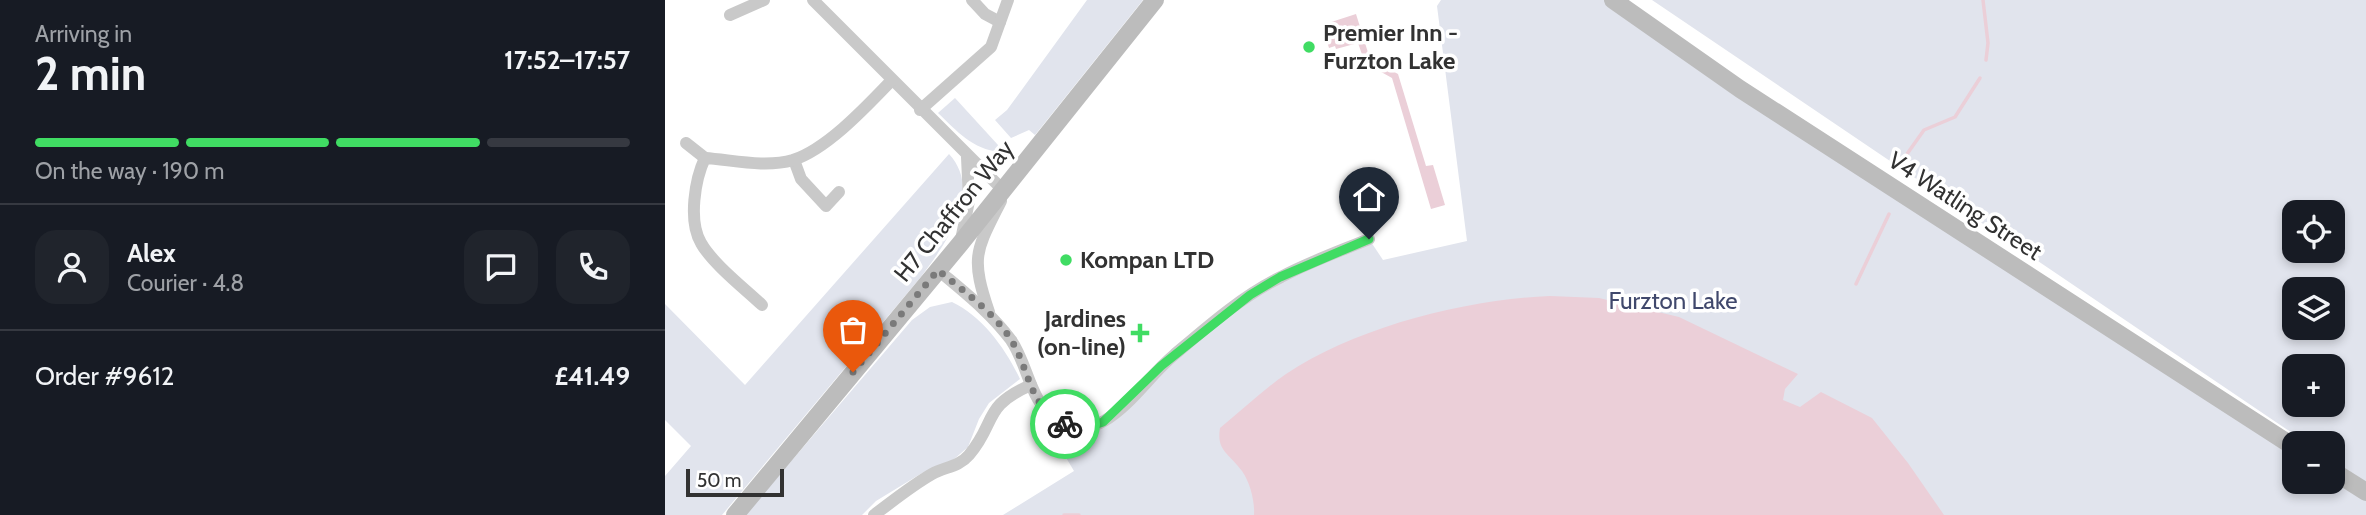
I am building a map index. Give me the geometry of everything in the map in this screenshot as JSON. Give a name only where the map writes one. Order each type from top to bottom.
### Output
[{"type":"street","points":[[730,15],[764,0]]},
{"type":"street","points":[[813,0],[967,157],[1009,183],[983,233],[976,255],[978,281],[989,312]]},
{"type":"street","points":[[972,0],[985,14],[1000,22]]},
{"type":"street","points":[[920,110],[991,47],[1008,0]]},
{"type":"street","name":"H7 Chaffron Way","points":[[735,515],[960,244],[1155,0]]},
{"type":"street","name":"V4 Watling Street","points":[[1613,0],[1751,96],[2282,439]]},
{"type":"street","points":[[686,143],[705,158],[768,164],[794,160],[842,128],[891,81]]},
{"type":"street","points":[[960,244],[969,201],[967,157]]},
{"type":"street","points":[[705,158],[697,174],[695,225],[701,243],[762,305]]},
{"type":"street","points":[[794,160],[801,179],[826,206],[839,192]]},
{"type":"street","points":[[938,270],[989,312],[1013,343],[1039,403],[1061,422],[1088,427],[1103,422],[1161,366],[1250,295],[1280,277],[1369,239]]},
{"type":"street","points":[[874,515],[911,486],[935,472],[955,466],[969,454],[994,408],[1013,393],[1031,385]]},
{"type":"street","points":[[2345,479],[2366,492]]},
{"type":"green space","points":[[1087,0],[1143,0],[1035,135],[1029,130],[1011,138],[995,120],[1007,110]]},
{"type":"green space","name":"Furzton Lake","points":[[1441,0],[1613,0],[2282,439],[2282,494],[2345,494],[2345,477],[2366,491],[2366,515],[1003,515],[1074,471],[1052,434],[1103,422],[1250,295],[1369,239],[1383,260],[1467,241],[1437,6]]},
{"type":"green space","points":[[1652,0],[2366,0],[2366,483],[2345,468],[2345,431],[2289,431]]},
{"type":"green space","points":[[955,98],[998,145],[1000,152],[973,143],[938,113]]},
{"type":"green space","points":[[949,154],[959,169],[963,185],[962,201],[949,234],[920,278],[722,515],[665,515],[665,476],[691,446],[665,420],[665,304],[745,385]]},
{"type":"green space","points":[[952,302],[973,316],[992,334],[1020,379],[989,403],[979,419],[968,447],[953,460],[922,473],[876,501],[862,515],[745,515],[912,320],[930,307]]},
{"type":"shaded area","points":[[1356,14],[1370,59],[1398,74],[1426,166],[1433,165],[1445,205],[1431,209],[1392,78],[1365,63],[1358,43],[1336,49],[1335,46],[1329,48],[1322,25]]},
{"type":"shaded area","name":"Furzton Lake","points":[[1550,296],[1599,298],[1679,317],[1798,374],[1785,389],[1783,400],[1800,407],[1821,392],[1872,418],[1944,515],[1254,515],[1253,498],[1247,481],[1222,447],[1220,428],[1277,380],[1345,342],[1413,318],[1484,303]]},
{"type":"waterway","points":[[1983,0],[1988,43],[1986,60]]},
{"type":"waterway","points":[[1907,154],[1924,130],[1955,117],[1980,78]]},
{"type":"waterway","points":[[1856,284],[1889,214]]},
{"type":"waterway","points":[[1064,515],[1079,515]]},
{"type":"way so far","points":[[853,372],[938,270],[989,312],[1013,343],[1039,403],[1065,424]]},
{"type":"place","name":"Premier Inn - Furzton Lake","points":[[1309,47]]},
{"type":"place","name":"Kompan LTD","points":[[1066,260]]},
{"type":"place","name":"Jardines (on-line)","points":[[1140,333]]},
{"type":"route","points":[[1065,424],[1088,427],[1103,422],[1119,410],[1161,366],[1250,295],[1280,277],[1369,239]]}]
